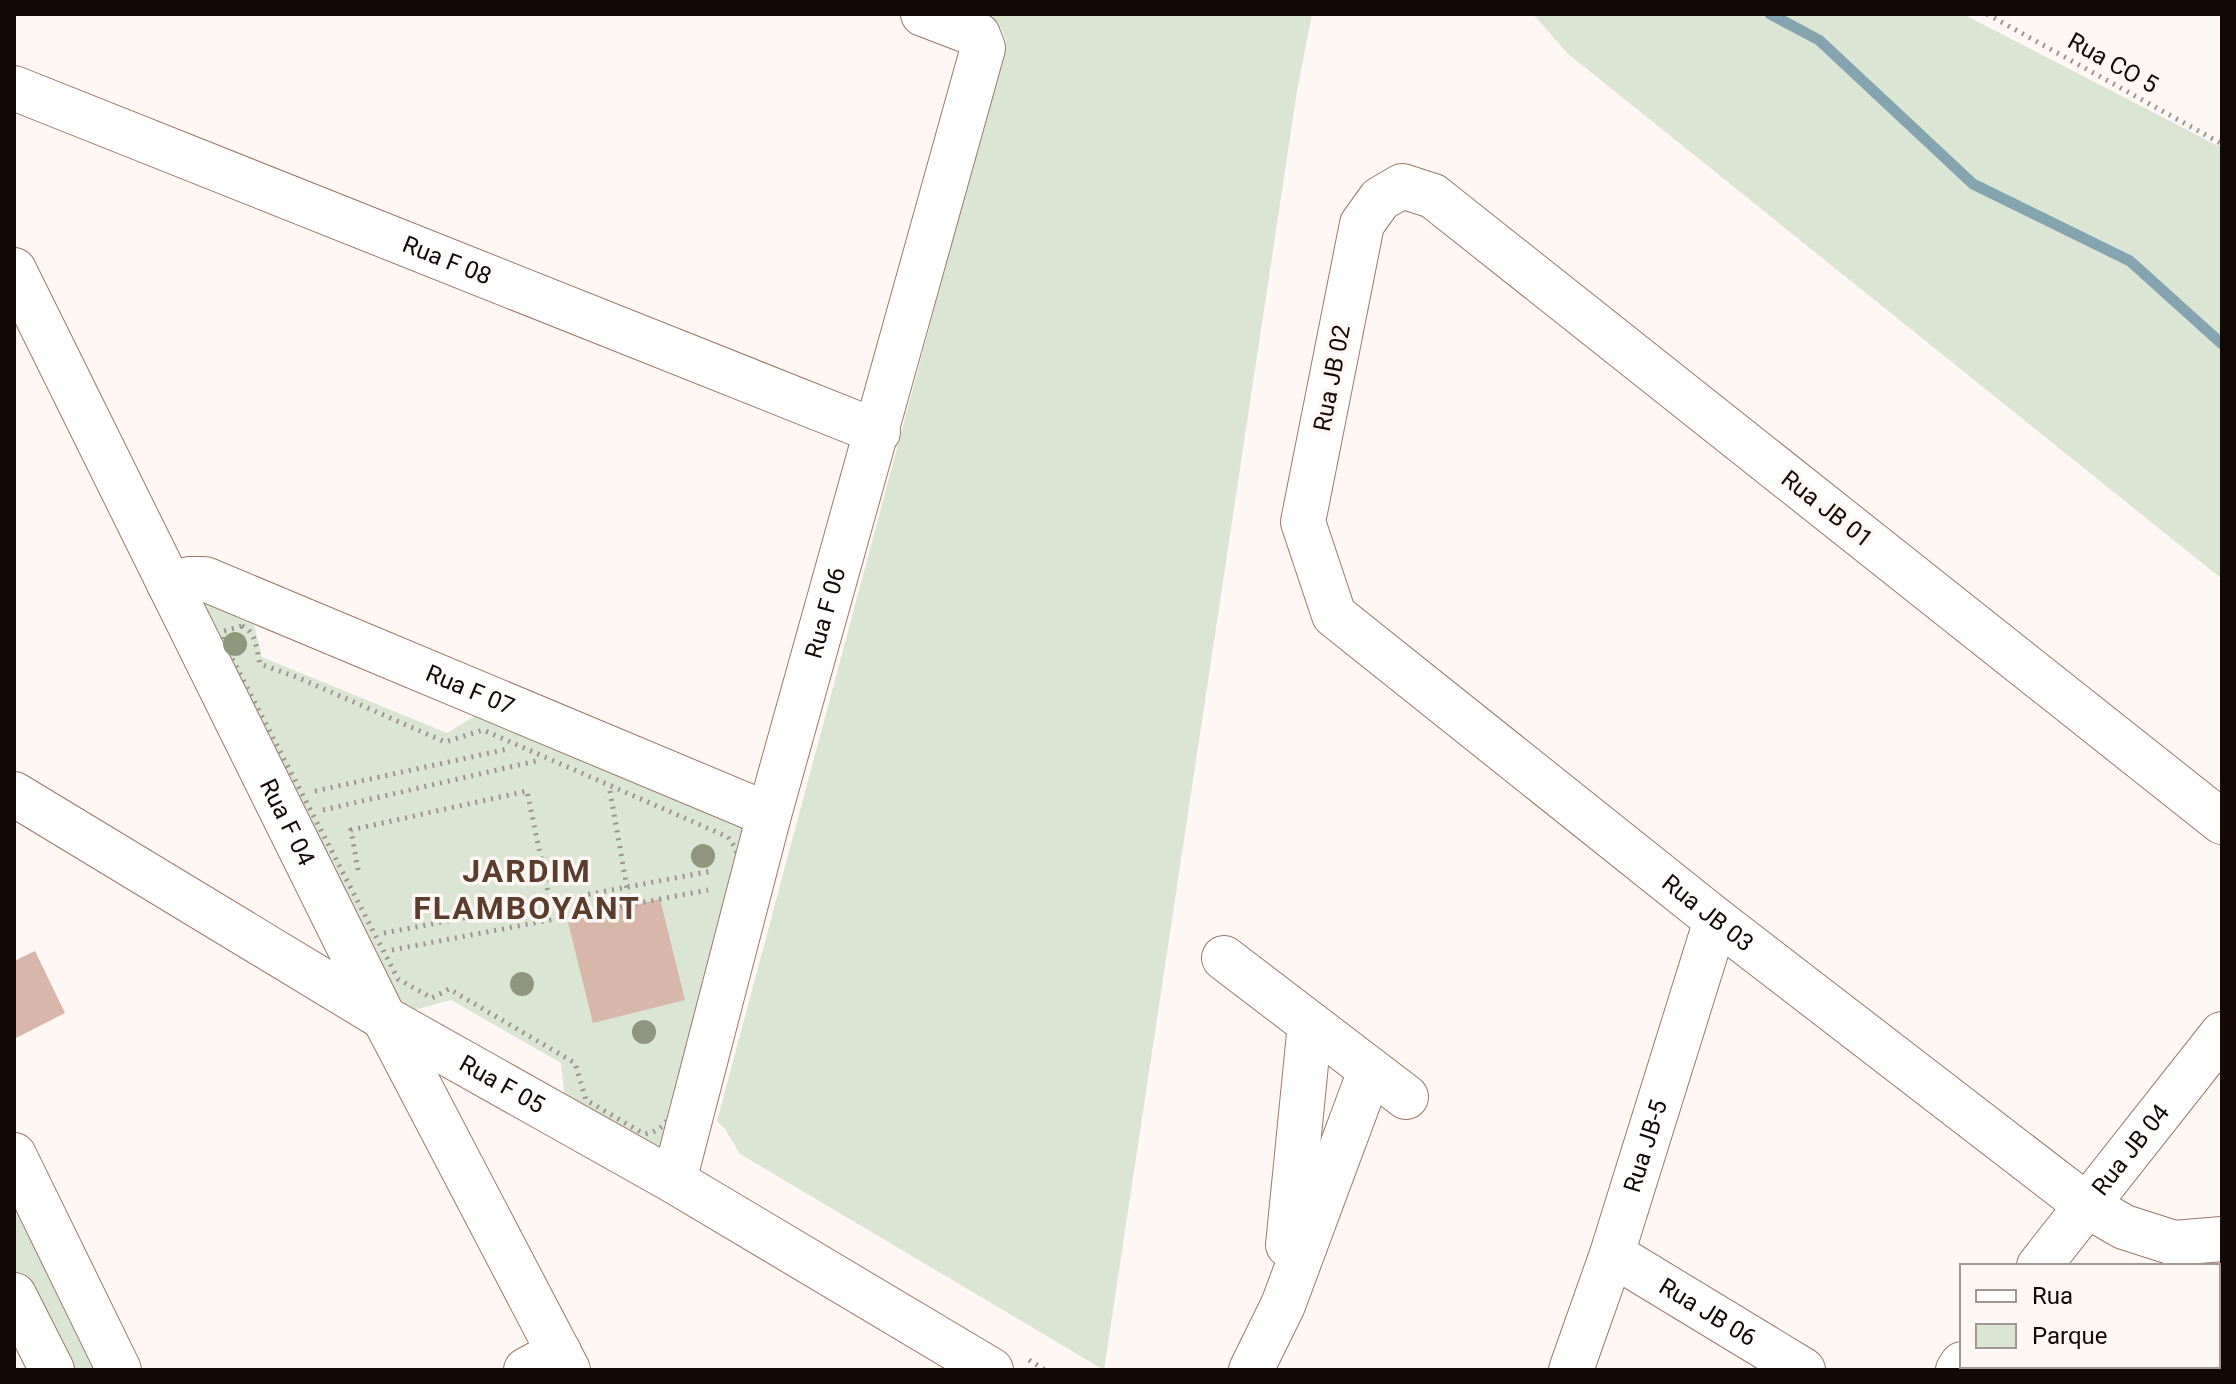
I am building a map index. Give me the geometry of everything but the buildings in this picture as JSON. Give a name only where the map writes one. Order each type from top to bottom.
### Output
[{"type":"street","name":"Rua F 06","points":[[674,1181],[769,815],[983,48],[978,35],[923,14]]},
{"type":"street","name":"Rua F 08","points":[[14,88],[878,432]]},
{"type":"street","name":"Rua JB 02","points":[[1334,615],[1303,522],[1362,224],[1380,199],[1402,186],[1433,196]]},
{"type":"street","name":"Rua JB 01","points":[[1433,196],[2222,822]]},
{"type":"street","name":"Rua F 04","points":[[14,270],[384,1018],[551,1364]]},
{"type":"street","name":"Rua F 07","points":[[169,584],[205,579],[769,815]]},
{"type":"street","name":"Rua JB 03","points":[[1334,615],[1716,920],[2086,1205],[2124,1227],[2174,1243],[2222,1239]]},
{"type":"street","name":"Rua F 05","points":[[14,794],[384,1018],[674,1181],[991,1370]]},
{"type":"street","name":"Rua JB-5","points":[[1571,1370],[1612,1254],[1716,920]]},
{"type":"street","points":[[1224,958],[1406,1097]]},
{"type":"street","points":[[1283,1305],[1310,1024]]},
{"type":"street","name":"Rua JB 04","points":[[2041,1264],[2222,1034]]},
{"type":"street","points":[[1251,1370],[1283,1305],[1370,1071]]},
{"type":"street","points":[[14,1155],[119,1370]]},
{"type":"street","name":"Rua JB 06","points":[[1612,1254],[1803,1370]]},
{"type":"street","points":[[14,1295],[52,1370]]},
{"type":"path","name":"Rua CO 5","points":[[1987,14],[2222,144]]},
{"type":"path","points":[[242,626],[250,630],[260,664],[445,742],[483,730],[521,747],[728,837],[736,849],[738,866],[670,1116],[654,1133],[644,1134],[586,1100],[575,1063],[449,989],[432,998],[398,979],[224,643],[224,631],[242,626]]},
{"type":"path","points":[[302,794],[521,747]]},
{"type":"path","points":[[312,813],[548,758]]},
{"type":"path","points":[[609,784],[630,905]]},
{"type":"path","points":[[359,874],[351,830],[527,791],[550,902]]},
{"type":"path","points":[[376,935],[738,866]]},
{"type":"path","points":[[384,951],[733,885]]},
{"type":"path","points":[[361,889],[367,918]]},
{"type":"green space","points":[[994,14],[1312,14],[1297,91],[1104,1370],[740,1154],[717,1121],[1006,41],[1001,28],[991,25]]},
{"type":"green space","points":[[1533,14],[1963,14],[2222,148],[2222,579],[1567,53]]},
{"type":"green space","points":[[189,579],[247,596],[262,657],[447,733],[497,702],[769,815],[674,1181],[567,1121],[561,1063],[451,1000],[384,1018]]},
{"type":"green space","points":[[14,1155],[119,1370],[52,1370],[14,1295]]},
{"type":"waterway","points":[[1770,14],[1819,40],[1973,184],[2130,261],[2222,344]]},
{"type":"district","name":"JARDIM FLAMBOYANT","points":[[527,890]]}]
